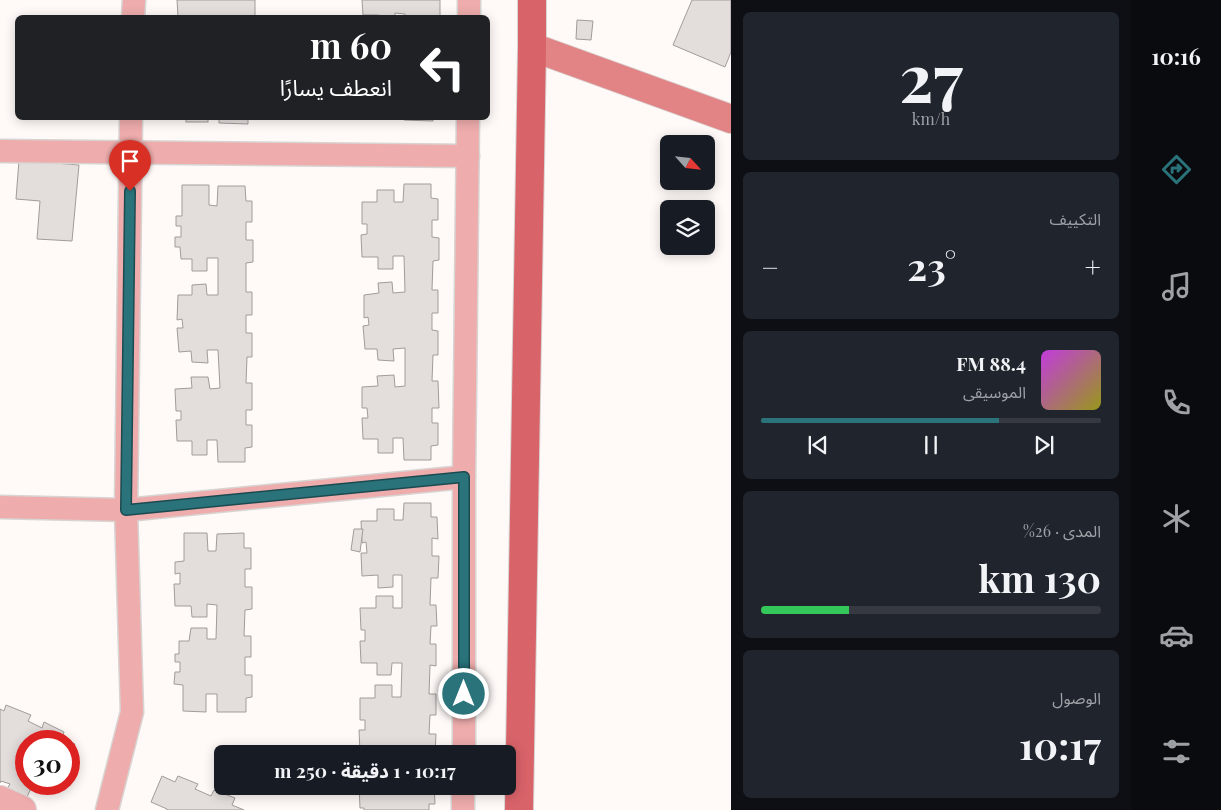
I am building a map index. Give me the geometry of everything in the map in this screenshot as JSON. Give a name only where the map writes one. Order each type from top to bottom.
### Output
[{"type":"main road","points":[[518,810],[532,0]]},
{"type":"main road","points":[[532,47],[731,119]]},
{"type":"street","points":[[133,15],[134,0]]},
{"type":"street","points":[[469,0],[469,15]]},
{"type":"street","points":[[107,810],[132,712],[126,510],[131,120]]},
{"type":"street","points":[[464,745],[464,477],[468,120]]},
{"type":"street","points":[[0,151],[468,156]]},
{"type":"street","points":[[0,507],[126,510],[464,477]]},
{"type":"street","points":[[463,810],[464,795]]},
{"type":"street","points":[[0,800],[22,810]]},
{"type":"building","points":[[177,0],[255,0],[255,15],[178,15]]},
{"type":"building","points":[[362,0],[440,0],[440,15],[405,15],[395,13],[395,15],[363,15]]},
{"type":"building","points":[[692,0],[731,0],[731,52],[725,67],[673,45]]},
{"type":"building","points":[[577,20],[593,21],[591,40],[576,39]]},
{"type":"building","points":[[186,120],[208,120],[208,122],[186,122]]},
{"type":"building","points":[[219,120],[248,120],[248,124],[219,123]]},
{"type":"building","points":[[19,160],[79,165],[72,241],[37,239],[40,201],[16,199]]},
{"type":"building","points":[[404,184],[431,184],[431,198],[438,199],[438,220],[432,220],[432,237],[439,238],[439,260],[433,261],[432,290],[438,290],[438,313],[432,313],[432,330],[438,331],[438,355],[433,355],[432,381],[438,381],[439,408],[432,408],[432,423],[438,423],[438,445],[431,446],[431,460],[404,460],[403,438],[393,438],[393,453],[378,453],[378,439],[363,439],[362,418],[368,418],[367,408],[362,408],[362,387],[378,386],[377,376],[394,375],[395,387],[405,386],[405,348],[393,349],[394,361],[378,360],[377,349],[365,349],[363,326],[369,325],[368,317],[364,318],[364,295],[379,293],[378,283],[392,282],[393,293],[405,292],[404,256],[393,256],[393,269],[378,269],[378,257],[362,257],[361,235],[367,234],[367,224],[362,224],[362,202],[377,202],[377,190],[394,190],[394,202],[403,202]]},
{"type":"building","points":[[182,185],[209,185],[209,205],[217,206],[218,186],[245,186],[246,201],[252,201],[252,222],[246,222],[246,240],[253,240],[253,262],[246,263],[246,292],[252,292],[252,315],[246,315],[246,333],[252,333],[252,357],[247,357],[246,383],[252,383],[252,410],[246,410],[246,425],[252,425],[252,447],[245,448],[245,462],[218,462],[217,440],[207,440],[207,455],[192,455],[192,441],[177,441],[176,420],[181,420],[181,411],[176,411],[175,389],[192,388],[191,377],[208,377],[210,389],[220,388],[218,350],[207,350],[208,363],[192,362],[191,351],[179,352],[177,328],[183,328],[182,319],[177,320],[178,295],[192,295],[192,285],[206,284],[207,295],[218,295],[218,258],[207,258],[207,271],[192,271],[192,259],[181,259],[180,247],[175,247],[175,237],[181,237],[181,226],[176,226],[176,216],[182,216]]},
{"type":"building","points":[[404,503],[431,503],[431,517],[437,517],[438,539],[432,538],[432,556],[439,556],[438,578],[431,578],[430,605],[436,605],[437,626],[431,626],[430,644],[436,644],[436,666],[430,665],[429,694],[436,694],[436,715],[430,715],[429,734],[436,734],[435,745],[360,745],[359,730],[365,730],[365,720],[360,720],[360,698],[375,698],[375,685],[392,685],[392,697],[401,697],[402,663],[392,663],[391,675],[377,675],[377,663],[361,663],[360,641],[365,641],[365,630],[361,630],[360,608],[376,608],[376,596],[393,596],[393,608],[402,608],[402,575],[393,575],[393,587],[378,588],[378,575],[362,576],[361,553],[367,553],[366,542],[362,543],[361,521],[377,521],[377,509],[394,509],[394,520],[403,520]]},
{"type":"building","points":[[354,529],[363,529],[360,552],[351,550]]},
{"type":"building","points":[[184,533],[207,533],[208,551],[216,551],[217,534],[244,533],[244,548],[251,548],[251,569],[245,569],[245,587],[252,587],[252,609],[245,610],[244,636],[251,636],[251,657],[245,657],[245,675],[252,675],[252,697],[246,698],[246,712],[217,712],[217,694],[206,694],[206,712],[183,711],[183,685],[174,684],[175,672],[180,672],[180,662],[175,662],[175,654],[179,654],[179,641],[189,641],[191,628],[207,628],[207,639],[216,639],[217,605],[207,604],[207,617],[192,617],[191,606],[175,606],[174,584],[180,584],[180,573],[175,574],[175,562],[184,561]]},
{"type":"building","points":[[6,705],[31,715],[28,721],[42,728],[44,722],[60,730],[15,730],[15,792],[7,789],[10,784],[1,781],[0,783],[0,709],[4,711]]},
{"type":"building","points":[[162,776],[175,782],[178,776],[198,784],[195,789],[211,796],[214,790],[214,795],[227,795],[235,798],[232,805],[244,810],[167,810],[151,802]]},
{"type":"building","points":[[359,795],[434,795],[435,804],[429,804],[429,810],[364,810],[364,808],[360,808]]},
{"type":"route","points":[[130,191],[126,510],[464,477],[464,694]]}]
